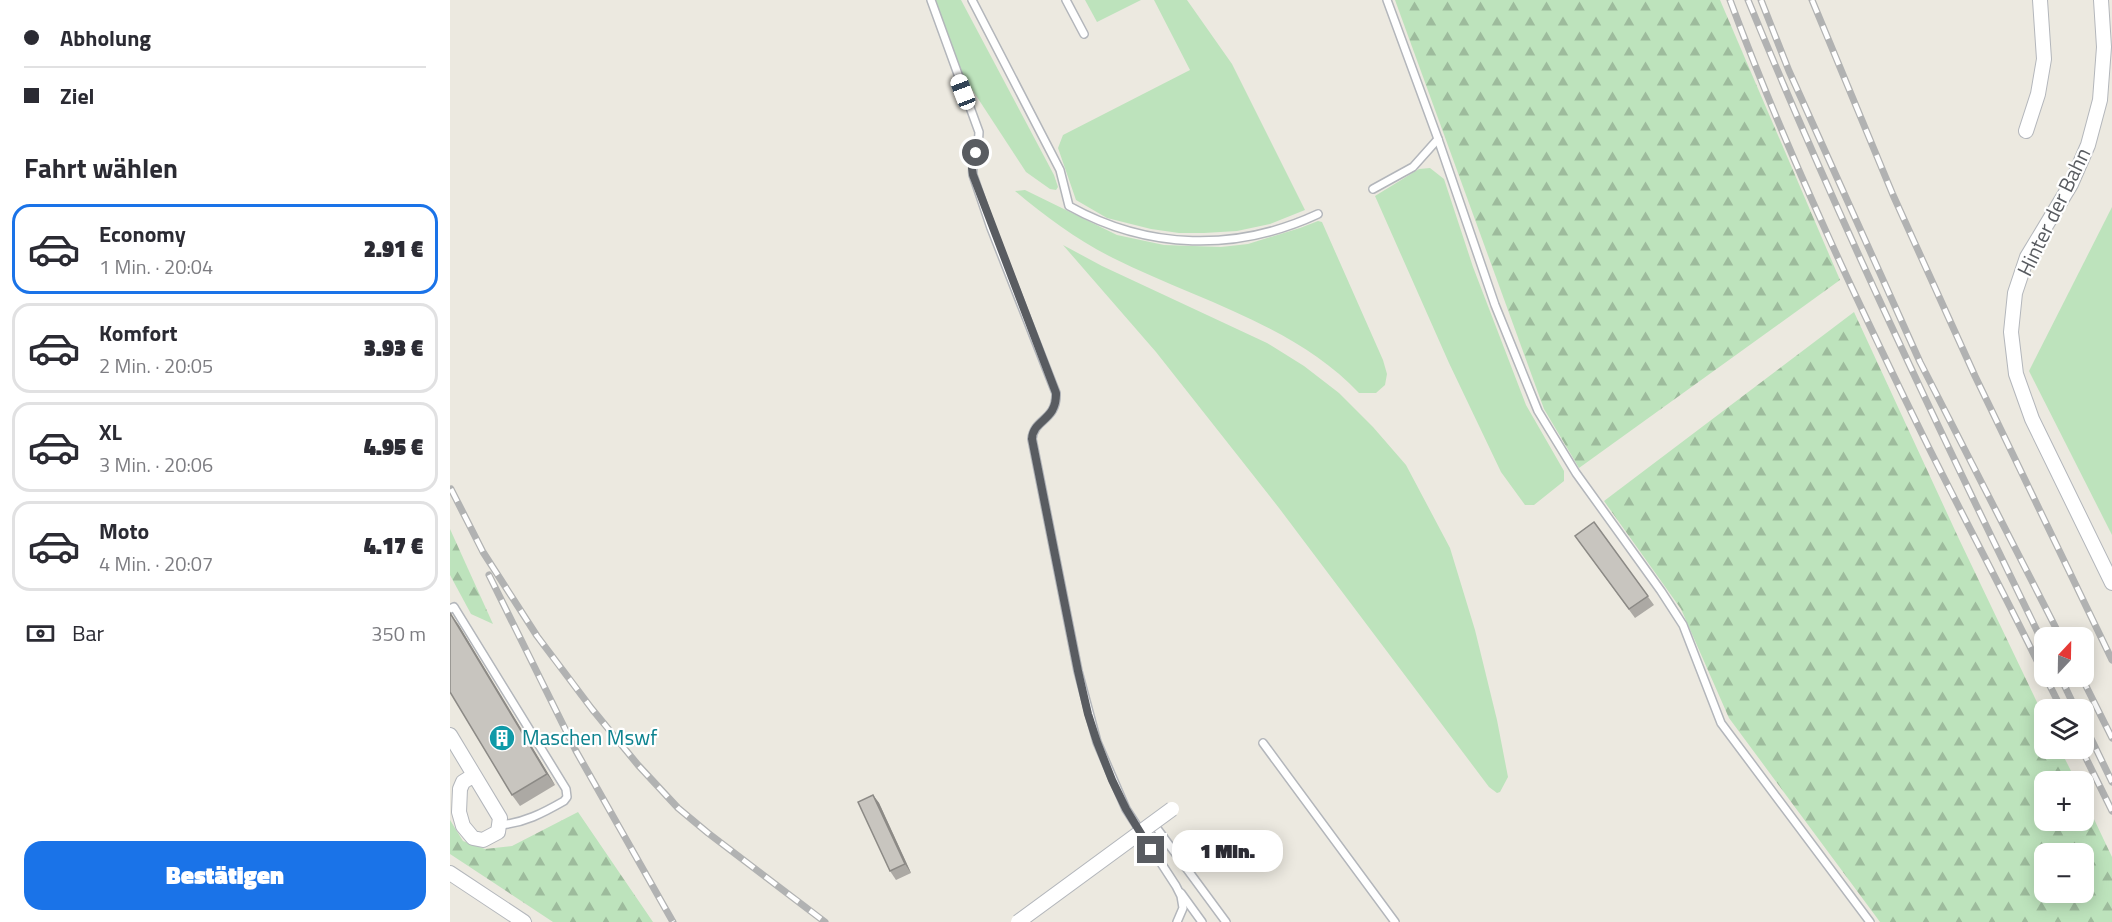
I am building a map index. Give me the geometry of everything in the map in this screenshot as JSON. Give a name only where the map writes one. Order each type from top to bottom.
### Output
[{"type":"street","points":[[2026,131],[2038,94],[2044,58],[2040,0]]},
{"type":"street","name":"Hinter der Bahn","points":[[2101,0],[2104,47],[2100,100],[2088,145],[2071,184],[2027,257],[2015,293],[2011,332],[2016,374],[2032,419],[2112,583]]},
{"type":"street","points":[[450,735],[500,818],[498,832],[483,840],[473,838],[463,826],[459,812],[460,789],[464,782],[474,775]]},
{"type":"street","points":[[1018,922],[1173,809]]},
{"type":"street","points":[[450,873],[524,922]]},
{"type":"lane","points":[[931,0],[979,132],[979,142],[972,168],[973,175],[1056,393],[1054,410],[1033,431],[1032,439],[1088,714],[1106,766],[1126,809],[1202,922]]},
{"type":"lane","points":[[972,0],[1060,171],[1069,206],[1123,230],[1146,236],[1195,241],[1244,238],[1293,225],[1318,214]]},
{"type":"lane","points":[[1066,0],[1084,34]]},
{"type":"lane","points":[[1388,0],[1495,305],[1538,411],[1576,474],[1683,625],[1721,723],[1870,922]]},
{"type":"lane","points":[[1373,189],[1413,167],[1438,139]]},
{"type":"lane","points":[[450,609],[454,607],[566,789],[567,797],[564,801],[516,824],[500,825]]},
{"type":"lane","points":[[1263,743],[1395,922]]},
{"type":"lane","points":[[1153,823],[1226,922]]},
{"type":"lane","points":[[1176,886],[1183,908],[1177,922]]},
{"type":"green space","points":[[935,0],[961,0],[1054,175],[1058,187],[1056,190],[1050,189],[1026,172],[960,71]]},
{"type":"green space","points":[[1085,0],[1141,0],[1097,22]]},
{"type":"green space","points":[[1154,0],[1187,0],[1232,64],[1305,210],[1270,224],[1237,231],[1179,233],[1107,218],[1076,200],[1058,148],[1063,135],[1190,70]]},
{"type":"green space","points":[[1395,0],[1720,0],[1840,280],[1579,468],[1544,409]]},
{"type":"green space","points":[[1430,168],[1444,179],[1473,267],[1526,405],[1564,471],[1564,481],[1534,505],[1525,505],[1501,472],[1449,363],[1375,196],[1419,169]]},
{"type":"green space","points":[[1025,190],[1117,235],[1164,245],[1221,247],[1248,244],[1318,221],[1322,222],[1383,360],[1387,374],[1385,385],[1376,393],[1359,393],[1333,369],[1275,331],[1144,273],[1087,244],[1050,219],[1015,191]]},
{"type":"green space","points":[[2112,207],[2112,535],[2029,371]]},
{"type":"green space","points":[[1063,245],[1102,266],[1267,343],[1304,366],[1339,393],[1406,465],[1450,548],[1475,630],[1508,777],[1500,792],[1497,793],[1489,787],[1279,508],[1156,352]]},
{"type":"green space","points":[[1854,312],[2035,699],[2034,759],[2065,759],[2071,771],[2034,771],[2034,831],[2094,831],[2094,819],[2112,857],[2112,922],[1880,922],[1729,718],[1681,609],[1604,501]]},
{"type":"green space","points":[[450,529],[493,624],[471,614],[450,575]]},
{"type":"green space","points":[[578,812],[653,922],[553,922],[450,854],[450,820],[463,841],[485,849],[512,846]]},
{"type":"building","points":[[1594,522],[1648,596],[1629,609],[1575,536]]},
{"type":"building","name":"Maschen Mswf","points":[[450,613],[547,774],[512,795],[450,692]]},
{"type":"building","points":[[873,795],[905,864],[890,871],[858,802]]},
{"type":"railway","points":[[1730,0],[1775,114],[1849,282],[1929,448],[2034,655]]},
{"type":"railway","points":[[1748,0],[1782,82],[1891,325],[2035,627]]},
{"type":"railway","points":[[1761,0],[1789,71],[1920,362],[2055,627]]},
{"type":"railway","points":[[1812,0],[1893,195],[1975,376],[2112,660]]},
{"type":"railway","points":[[451,489],[483,552],[537,636],[638,765],[678,808],[825,922]]},
{"type":"railway","points":[[489,575],[576,751],[673,922]]},
{"type":"railway","points":[[2050,687],[2056,699]]},
{"type":"railway","points":[[2065,687],[2071,699]]},
{"type":"railway","points":[[2086,687],[2112,738]]},
{"type":"railway","points":[[2094,745],[2112,782]]},
{"type":"railway","points":[[2086,759],[2112,811]]},
{"type":"place","name":"Maschen Mswf","points":[[502,738]]},
{"type":"route","points":[[976,153],[973,160],[973,175],[1056,393],[1054,410],[1033,431],[1032,439],[1083,696],[1106,766],[1126,809],[1151,850]]}]
